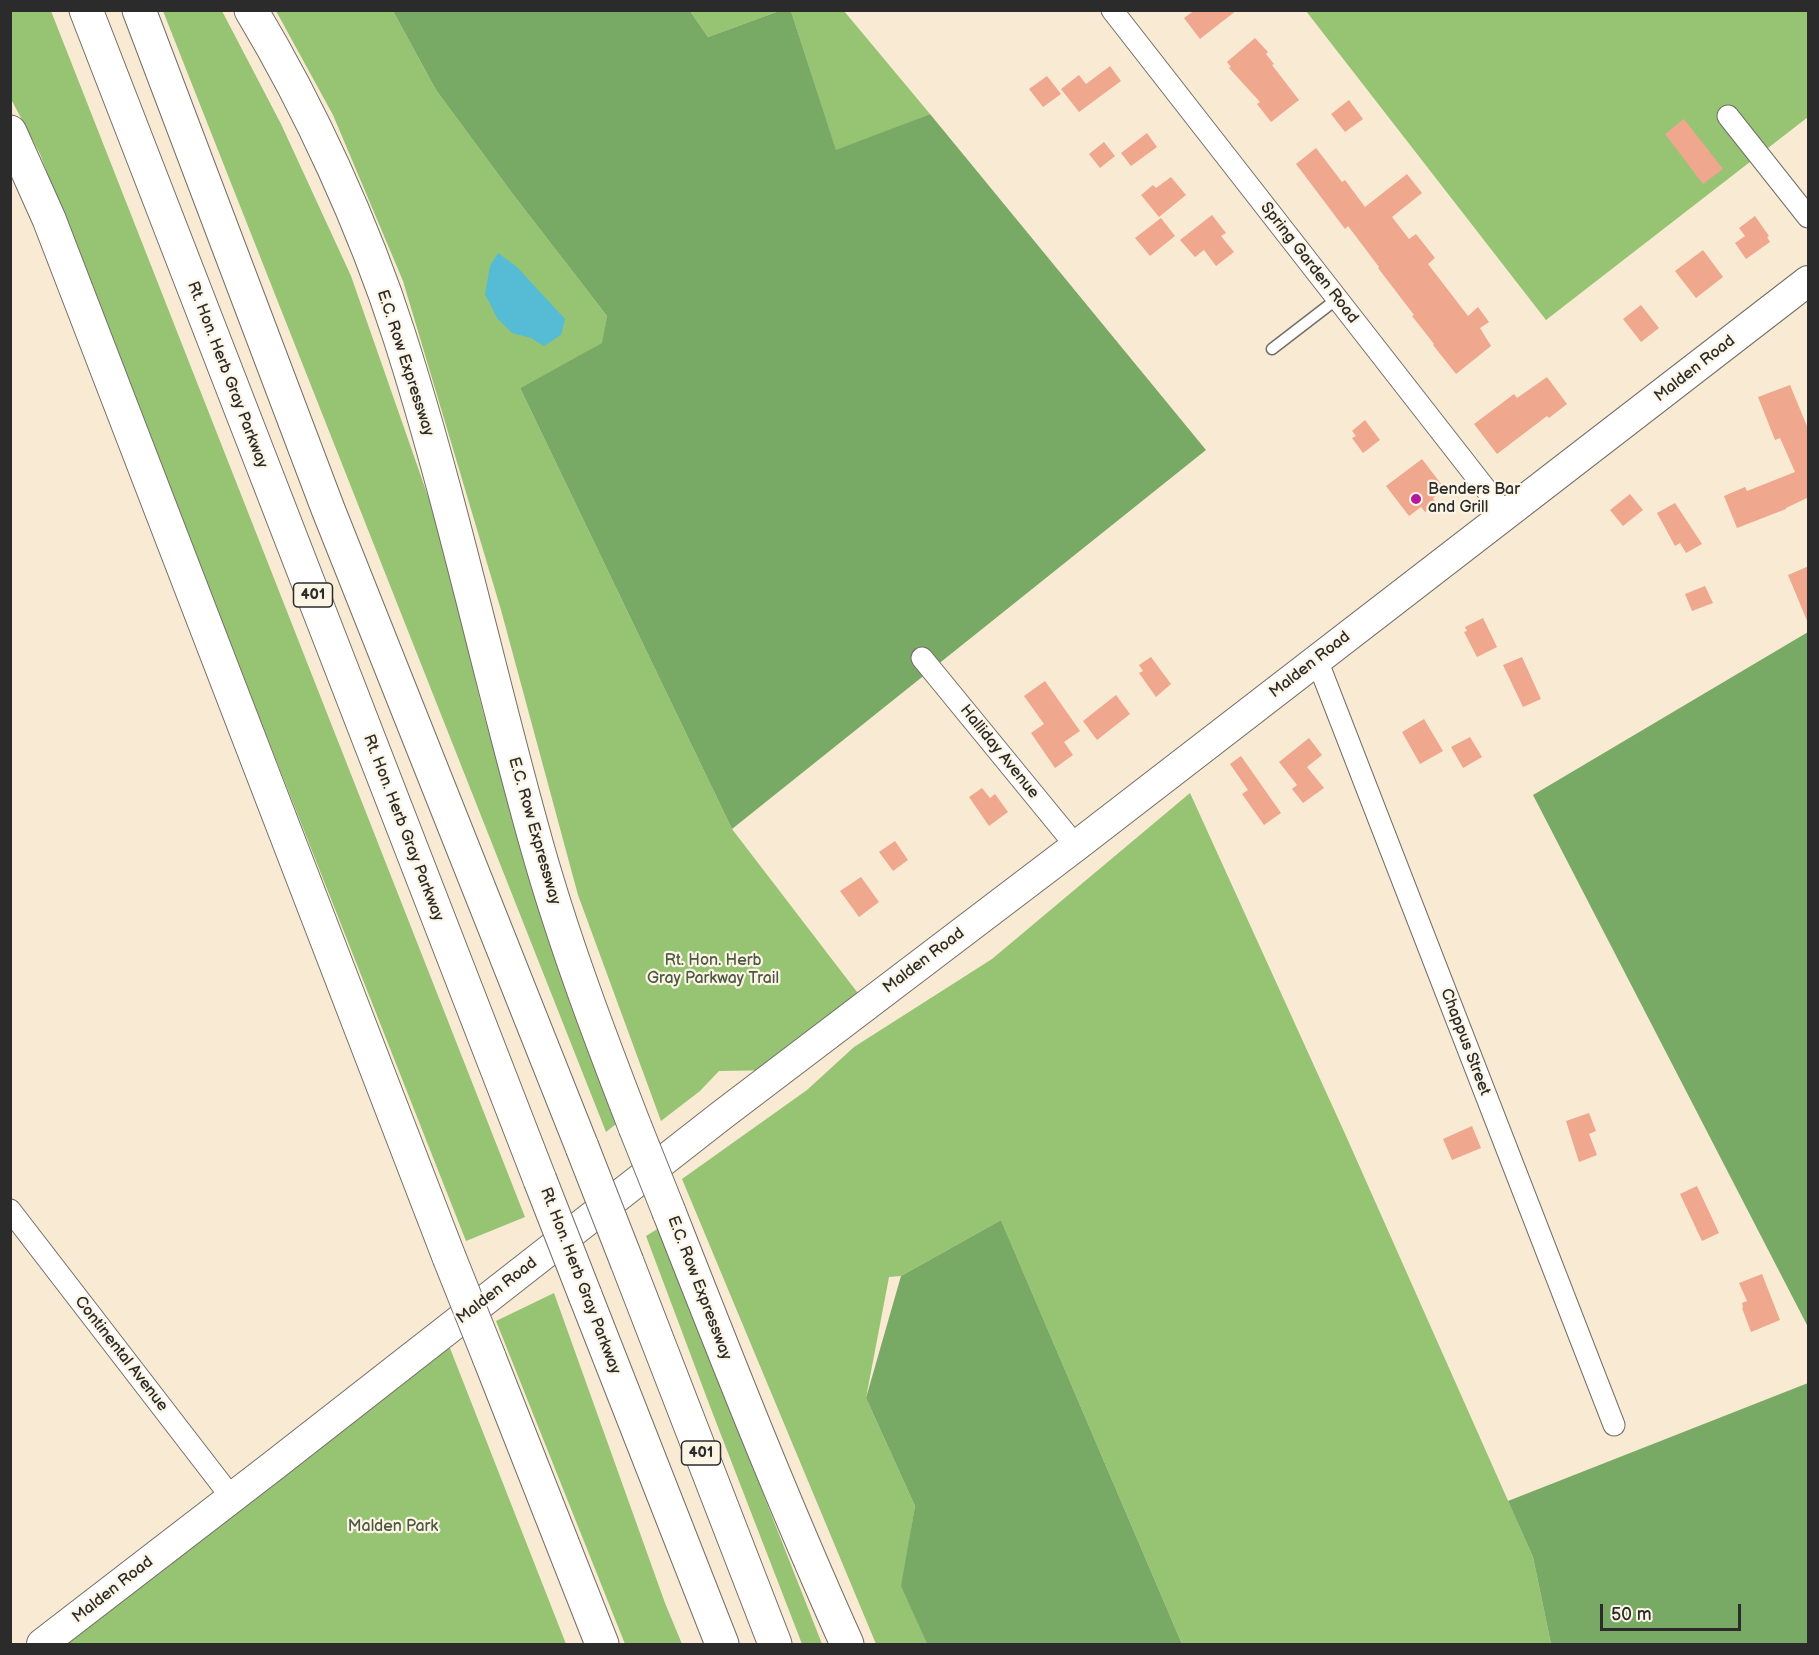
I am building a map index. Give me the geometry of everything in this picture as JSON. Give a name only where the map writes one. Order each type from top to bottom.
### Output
[{"type":"highway","name":"Rt. Hon. Herb Gray Parkway","points":[[86,10],[540,1180],[723,1644]]},
{"type":"highway","name":"401","points":[[139,10],[328,509],[582,1147],[775,1644]]},
{"type":"highway","name":"E.C. Row Expressway","points":[[251,10],[320,140],[367,248],[398,332],[439,471],[502,716],[562,929],[590,1010],[736,1384],[816,1576],[847,1644]]},
{"type":"highway","points":[[10,132],[53,230],[449,1257],[602,1644]]},
{"type":"main road","name":"Malden Road","points":[[42,1644],[722,1115],[1076,846],[1809,281]]},
{"type":"street","name":"Spring Garden Road","points":[[1112,10],[1506,515]]},
{"type":"street","points":[[1728,116],[1809,217]]},
{"type":"street","name":"Halliday Avenue","points":[[922,658],[1076,846]]},
{"type":"street","name":"Chappus Street","points":[[1317,660],[1614,1425]]},
{"type":"street","name":"Continental Avenue","points":[[10,1210],[232,1498]]},
{"type":"lane","points":[[1272,349],[1336,299]]},
{"type":"green space","points":[[10,11],[51,11],[525,1217],[466,1241],[40,154],[11,99]]},
{"type":"green space","points":[[163,11],[222,11],[281,124],[351,276],[438,525],[483,712],[550,939],[621,1120],[606,1132]]},
{"type":"green space","name":"Rt. Hon. Herb Gray Parkway Trail","points":[[276,11],[393,11],[436,90],[607,316],[603,343],[520,388],[732,829],[867,1005],[781,1070],[719,1071],[700,1091],[661,1121],[578,895],[501,610],[403,281],[333,115]]},
{"type":"green space","points":[[393,11],[690,11],[708,37],[779,11],[791,11],[836,150],[930,114],[1206,450],[732,829],[520,388],[602,343],[607,316],[436,90]]},
{"type":"green space","points":[[690,11],[779,11],[708,37]]},
{"type":"green space","points":[[791,11],[844,11],[930,114],[836,151]]},
{"type":"green space","points":[[1306,11],[1808,11],[1808,117],[1546,320]]},
{"type":"green space","points":[[1808,632],[1808,1327],[1533,795]]},
{"type":"green space","points":[[1190,793],[1346,1136],[1533,1557],[1551,1644],[1182,1644],[1001,1220],[901,1276],[889,1277],[866,1398],[915,1506],[902,1586],[927,1644],[876,1644],[682,1179],[807,1090],[854,1047],[992,959]]},
{"type":"green space","points":[[1001,1220],[1182,1644],[927,1644],[901,1586],[915,1506],[866,1398],[901,1276]]},
{"type":"green space","points":[[659,1228],[822,1644],[802,1644],[646,1236]]},
{"type":"green space","points":[[554,1293],[665,1603],[682,1644],[625,1644],[496,1321]]},
{"type":"green space","name":"Malden Park","points":[[446,1338],[566,1644],[47,1644]]},
{"type":"green space","points":[[1808,1383],[1808,1644],[1551,1644],[1533,1557],[1508,1501]]},
{"type":"water","points":[[498,253],[517,267],[565,319],[561,335],[544,346],[531,338],[512,333],[497,318],[485,294],[490,266]]},
{"type":"building","points":[[1195,10],[1237,10],[1200,39],[1184,18]]},
{"type":"building","points":[[1255,38],[1268,52],[1266,54],[1274,64],[1272,65],[1299,100],[1271,122],[1257,104],[1260,102],[1229,68],[1231,67],[1227,62]]},
{"type":"building","points":[[1110,66],[1121,81],[1079,112],[1061,89],[1079,75],[1086,84]]},
{"type":"building","points":[[1047,76],[1061,94],[1043,107],[1029,89]]},
{"type":"building","points":[[1349,100],[1363,119],[1345,132],[1331,114]]},
{"type":"building","points":[[1684,119],[1723,169],[1703,184],[1665,134]]},
{"type":"building","points":[[1147,133],[1157,147],[1131,166],[1121,153]]},
{"type":"building","points":[[1104,142],[1115,156],[1100,168],[1089,154]]},
{"type":"building","points":[[1316,148],[1342,182],[1345,180],[1365,207],[1407,174],[1422,193],[1392,217],[1409,239],[1416,234],[1435,258],[1428,264],[1468,316],[1478,307],[1489,322],[1480,328],[1491,346],[1456,374],[1348,226],[1345,229],[1296,164]]},
{"type":"building","points":[[1171,177],[1186,195],[1159,217],[1141,195],[1153,185],[1156,188]]},
{"type":"building","points":[[1212,215],[1226,233],[1221,236],[1234,252],[1216,266],[1204,250],[1195,257],[1180,240]]},
{"type":"building","points":[[1755,216],[1769,236],[1767,237],[1770,242],[1746,259],[1735,243],[1745,236],[1739,228]]},
{"type":"building","points":[[1161,218],[1175,236],[1150,256],[1135,238]]},
{"type":"building","points":[[1703,250],[1723,277],[1696,298],[1675,271]]},
{"type":"building","points":[[1641,305],[1659,328],[1641,342],[1623,319]]},
{"type":"building","points":[[1547,377],[1567,404],[1549,418],[1547,416],[1497,454],[1474,424],[1514,394],[1517,398]]},
{"type":"building","points":[[1790,385],[1809,431],[1809,502],[1807,498],[1786,509],[1737,528],[1724,496],[1745,487],[1747,491],[1795,472],[1780,438],[1775,440],[1758,397]]},
{"type":"building","points":[[1365,420],[1380,440],[1363,453],[1352,438],[1356,436],[1352,431]]},
{"type":"building","points":[[1422,459],[1445,489],[1433,498],[1436,503],[1425,512],[1421,507],[1409,516],[1386,486]]},
{"type":"building","points":[[1630,494],[1643,510],[1623,526],[1610,510]]},
{"type":"building","points":[[1675,503],[1702,544],[1686,553],[1680,543],[1675,546],[1657,513]]},
{"type":"building","points":[[1809,566],[1809,623],[1808,623],[1788,575]]},
{"type":"building","points":[[1705,586],[1713,603],[1692,611],[1685,594]]},
{"type":"building","points":[[1483,618],[1497,647],[1477,657],[1464,632],[1467,631],[1465,627]]},
{"type":"building","points":[[1151,657],[1171,684],[1156,697],[1139,673],[1143,671],[1139,665]]},
{"type":"building","points":[[1522,657],[1541,699],[1523,707],[1503,665]]},
{"type":"building","points":[[1045,681],[1080,731],[1064,742],[1073,755],[1055,768],[1031,733],[1044,724],[1024,696]]},
{"type":"building","points":[[1116,695],[1130,714],[1097,740],[1083,721]]},
{"type":"building","points":[[1424,719],[1443,751],[1420,764],[1402,732]]},
{"type":"building","points":[[1470,737],[1482,757],[1463,768],[1451,747]]},
{"type":"building","points":[[1309,738],[1322,755],[1307,767],[1324,788],[1303,803],[1292,789],[1297,785],[1279,762]]},
{"type":"building","points":[[1241,756],[1281,813],[1264,825],[1242,794],[1248,790],[1230,764]]},
{"type":"building","points":[[982,788],[990,798],[995,794],[1008,812],[989,826],[969,797]]},
{"type":"building","points":[[895,841],[908,860],[893,871],[879,852]]},
{"type":"building","points":[[861,877],[879,902],[859,917],[840,891]]},
{"type":"building","points":[[1589,1113],[1596,1131],[1589,1134],[1597,1155],[1579,1162],[1566,1121]]},
{"type":"building","points":[[1472,1126],[1481,1148],[1452,1160],[1443,1139]]},
{"type":"building","points":[[1697,1186],[1719,1233],[1702,1241],[1680,1194]]},
{"type":"building","points":[[1762,1274],[1780,1320],[1751,1332],[1742,1308],[1742,1303],[1747,1301],[1739,1283]]},
{"type":"place","name":"Benders Bar and Grill","points":[[1416,499]]}]
